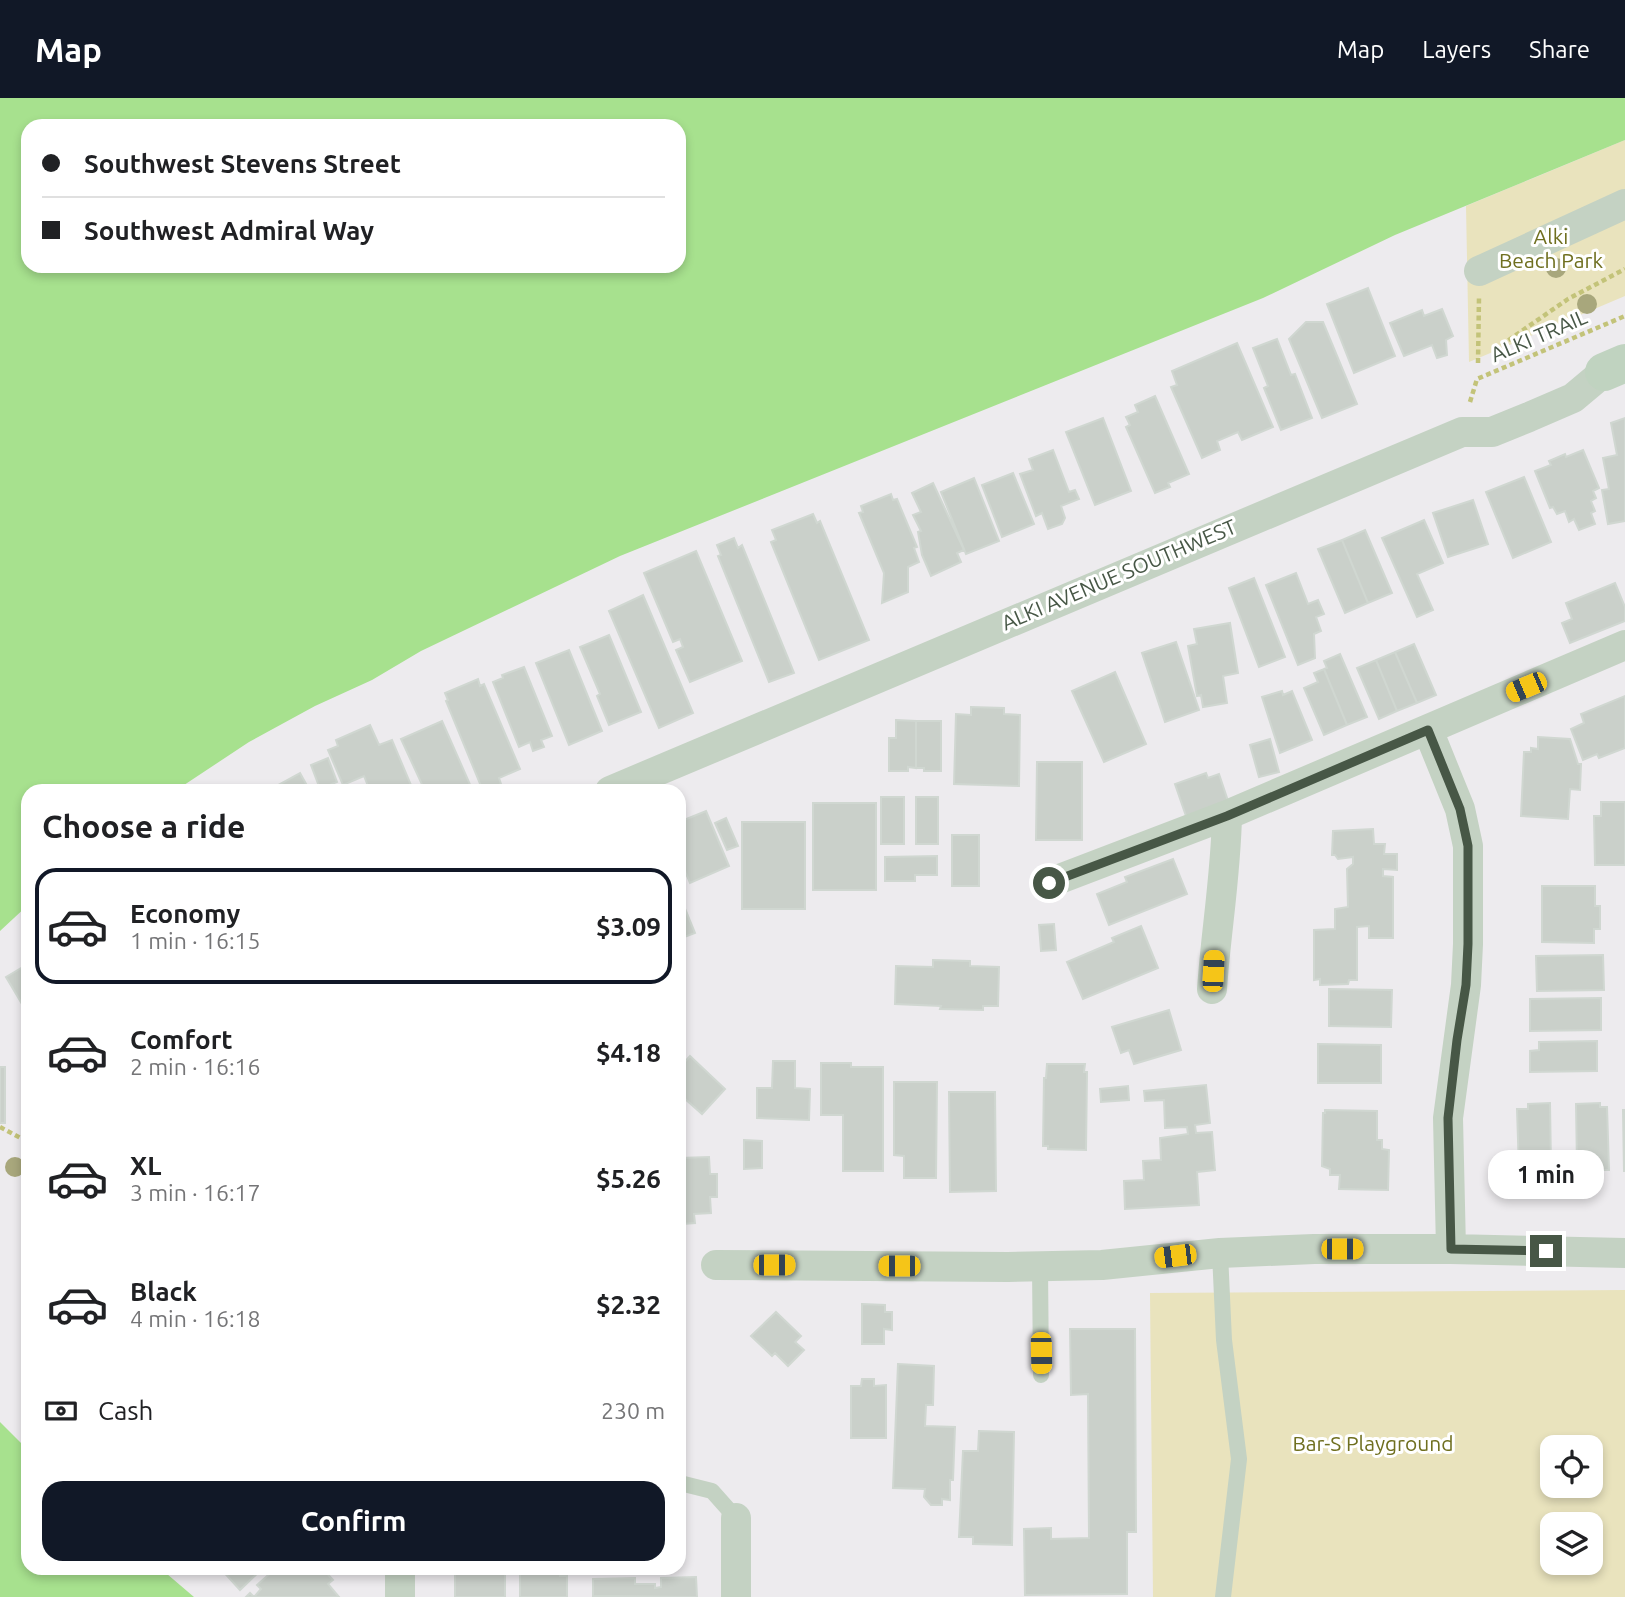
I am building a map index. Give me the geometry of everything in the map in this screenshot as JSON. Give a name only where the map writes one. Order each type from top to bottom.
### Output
[{"type":"street","points":[[1479,271],[1625,204]]},
{"type":"street","name":"ALKI AVENUE SOUTHWEST","points":[[627,784],[1462,432],[1492,432],[1529,417],[1573,398],[1615,368]]},
{"type":"street","points":[[1049,883],[1227,816],[1625,645]]},
{"type":"street","points":[[1428,730],[1460,809],[1468,846],[1466,985],[1448,1118],[1451,1249]]},
{"type":"street","points":[[1212,989],[1214,953],[1227,861],[1227,816]]},
{"type":"street","points":[[716,1265],[1102,1265],[1220,1253],[1451,1249],[1625,1253]]},
{"type":"street","points":[[736,1518],[736,1597]]},
{"type":"street","points":[[400,1575],[400,1597]]},
{"type":"lane","points":[[1220,1253],[1224,1340],[1240,1459],[1223,1597]]},
{"type":"lane","points":[[1040,1266],[1041,1375]]},
{"type":"lane","points":[[686,1484],[712,1491],[736,1518]]},
{"type":"path","points":[[1502,353],[1500,348],[1503,344],[1540,317],[1625,269]]},
{"type":"path","points":[[1478,308],[1478,363]]},
{"type":"path","name":"ALKI TRAIL","points":[[1462,432],[1477,379],[1625,316]]},
{"type":"path","points":[[0,1127],[21,1138]]},
{"type":"green space","name":"Alki Beach Park","points":[[1625,140],[1625,296],[1469,362],[1466,206]]},
{"type":"green space","name":"Bar-S Playground","points":[[1625,1290],[1625,1597],[1153,1597],[1150,1293]]},
{"type":"shaded area","points":[[0,98],[1625,98],[1625,140],[1395,235],[1263,298],[620,556],[421,651],[372,680],[315,706],[249,742],[186,784],[21,784],[21,912],[0,931]]},
{"type":"shaded area","points":[[0,1422],[21,1443],[21,1575],[168,1575],[194,1597],[0,1597]]},
{"type":"building","points":[[1368,288],[1395,356],[1354,373],[1327,304]]},
{"type":"building","points":[[1442,309],[1453,336],[1446,340],[1447,355],[1437,358],[1432,345],[1404,356],[1390,323],[1422,310],[1424,316]]},
{"type":"building","points":[[1306,322],[1323,322],[1357,404],[1322,418],[1289,339]]},
{"type":"building","points":[[1277,339],[1291,375],[1295,374],[1312,418],[1281,430],[1264,388],[1268,386],[1253,348]]},
{"type":"building","points":[[1237,343],[1273,427],[1242,440],[1238,432],[1217,441],[1220,450],[1202,458],[1171,387],[1177,385],[1172,371]]},
{"type":"building","points":[[1155,396],[1189,474],[1168,483],[1170,487],[1155,493],[1126,427],[1130,425],[1126,417],[1138,412],[1135,405]]},
{"type":"building","points":[[1103,418],[1131,491],[1095,505],[1066,432]]},
{"type":"building","points":[[1625,418],[1625,521],[1608,524],[1602,490],[1609,489],[1603,458],[1617,455],[1611,423]]},
{"type":"building","points":[[1053,450],[1069,492],[1075,490],[1079,499],[1061,506],[1065,518],[1062,524],[1048,529],[1042,513],[1036,516],[1020,474],[1033,470],[1029,459]]},
{"type":"building","points":[[1583,450],[1599,488],[1593,491],[1596,498],[1591,501],[1595,511],[1591,513],[1595,524],[1579,530],[1574,519],[1569,522],[1565,511],[1557,514],[1553,507],[1550,508],[1535,471],[1551,465],[1549,461],[1565,454],[1566,457]]},
{"type":"building","points":[[1013,473],[1034,524],[1002,537],[982,485]]},
{"type":"building","points":[[1524,477],[1551,542],[1513,558],[1486,492]]},
{"type":"building","points":[[974,478],[999,541],[966,554],[941,492]]},
{"type":"building","points":[[933,483],[964,550],[957,553],[961,562],[931,576],[922,555],[918,532],[921,531],[913,515],[921,512],[912,493]]},
{"type":"building","points":[[891,494],[893,500],[897,499],[917,547],[914,548],[919,562],[908,567],[908,592],[882,603],[884,573],[859,513],[863,512],[861,506]]},
{"type":"building","points":[[1473,500],[1488,544],[1448,557],[1433,513]]},
{"type":"building","points":[[813,514],[817,523],[820,521],[869,640],[819,660],[771,542],[776,540],[772,530]]},
{"type":"building","points":[[1424,520],[1443,563],[1417,574],[1433,610],[1417,617],[1382,538]]},
{"type":"building","points":[[1365,530],[1392,593],[1368,603],[1342,540]]},
{"type":"building","points":[[734,538],[738,548],[742,545],[794,673],[769,682],[718,556],[721,555],[717,545]]},
{"type":"building","points":[[1342,540],[1368,603],[1345,613],[1318,549]]},
{"type":"building","points":[[696,551],[742,661],[690,682],[676,650],[683,647],[680,639],[673,642],[644,573]]},
{"type":"building","points":[[1296,573],[1308,604],[1318,600],[1324,614],[1316,617],[1321,631],[1314,634],[1315,658],[1298,665],[1266,585]]},
{"type":"building","points":[[1254,578],[1285,657],[1259,667],[1229,588]]},
{"type":"building","points":[[1615,583],[1625,607],[1625,621],[1570,643],[1562,623],[1572,619],[1566,603]]},
{"type":"building","points":[[643,595],[693,713],[659,728],[609,611]]},
{"type":"building","points":[[1230,623],[1238,673],[1223,676],[1227,703],[1203,707],[1201,695],[1197,696],[1188,646],[1197,644],[1194,629]]},
{"type":"building","points":[[609,635],[641,712],[609,725],[597,696],[600,694],[580,647]]},
{"type":"building","points":[[1176,642],[1199,710],[1165,722],[1142,653]]},
{"type":"building","points":[[1414,644],[1436,695],[1417,703],[1395,652]]},
{"type":"building","points":[[569,650],[602,731],[569,745],[536,663]]},
{"type":"building","points":[[1395,652],[1417,703],[1397,711],[1376,660]]},
{"type":"building","points":[[1340,654],[1367,717],[1347,725],[1324,669],[1327,668],[1324,661]]},
{"type":"building","points":[[1376,660],[1397,711],[1379,719],[1357,668]]},
{"type":"building","points":[[524,667],[552,736],[541,740],[544,747],[533,751],[530,742],[519,747],[493,682],[503,678],[502,675]]},
{"type":"building","points":[[1324,669],[1347,725],[1324,735],[1304,688],[1318,682],[1314,673]]},
{"type":"building","points":[[1115,672],[1146,744],[1104,762],[1072,691]]},
{"type":"building","points":[[478,679],[480,686],[484,684],[520,769],[499,778],[501,784],[480,784],[445,693]]},
{"type":"building","points":[[1282,691],[1283,695],[1292,691],[1312,740],[1280,753],[1262,697]]},
{"type":"building","points":[[1625,696],[1625,748],[1599,758],[1597,754],[1583,760],[1571,729],[1584,723],[1581,714]]},
{"type":"building","points":[[971,707],[1004,708],[1004,714],[1020,715],[1019,786],[954,784],[956,714],[971,715]]},
{"type":"building","points":[[896,720],[916,721],[916,768],[908,767],[908,771],[889,771],[889,738],[896,738]]},
{"type":"building","points":[[442,721],[470,784],[422,784],[401,739]]},
{"type":"building","points":[[916,721],[941,721],[941,771],[916,768]]},
{"type":"building","points":[[370,725],[379,745],[392,740],[410,784],[367,784],[364,776],[343,784],[328,750],[338,746],[336,740]]},
{"type":"building","points":[[1538,737],[1570,739],[1578,764],[1581,764],[1580,790],[1570,789],[1568,819],[1521,816],[1524,752],[1531,752],[1531,748],[1538,749]]},
{"type":"building","points":[[1270,739],[1279,772],[1259,777],[1250,745]]},
{"type":"building","points":[[328,758],[337,782],[318,784],[311,765]]},
{"type":"building","points":[[1037,762],[1082,762],[1082,840],[1036,840]]},
{"type":"building","points":[[300,773],[306,784],[280,784]]},
{"type":"building","points":[[1206,773],[1208,778],[1219,774],[1228,801],[1186,816],[1175,784]]},
{"type":"building","points":[[881,797],[904,797],[904,844],[881,844]]},
{"type":"building","points":[[916,797],[938,797],[938,844],[916,844]]},
{"type":"building","points":[[1601,802],[1625,802],[1625,865],[1595,865],[1594,816],[1601,816]]},
{"type":"building","points":[[813,803],[876,803],[876,890],[813,890]]},
{"type":"building","points":[[706,811],[729,866],[690,883],[686,874],[686,819]]},
{"type":"building","points":[[726,818],[738,846],[727,850],[715,823]]},
{"type":"building","points":[[742,822],[805,822],[805,909],[742,909]]},
{"type":"building","points":[[1373,829],[1374,844],[1385,844],[1384,854],[1397,854],[1397,870],[1383,869],[1383,876],[1393,877],[1393,938],[1369,938],[1369,926],[1357,927],[1357,980],[1349,980],[1348,984],[1320,985],[1320,979],[1314,980],[1314,930],[1335,929],[1335,909],[1348,907],[1347,869],[1353,864],[1353,857],[1338,859],[1332,855],[1333,831]]},
{"type":"building","points":[[952,835],[979,835],[979,886],[952,886]]},
{"type":"building","points":[[937,856],[937,875],[915,875],[915,881],[885,881],[885,857]]},
{"type":"building","points":[[1173,859],[1187,894],[1109,925],[1097,894],[1127,882],[1125,877]]},
{"type":"building","points":[[1542,886],[1595,886],[1595,906],[1600,906],[1600,929],[1594,929],[1594,943],[1542,942]]},
{"type":"building","points":[[686,911],[695,933],[686,936]]},
{"type":"building","points":[[1054,924],[1056,950],[1041,951],[1039,925]]},
{"type":"building","points":[[1141,926],[1158,968],[1083,999],[1067,962],[1114,942],[1112,938]]},
{"type":"building","points":[[1603,955],[1604,990],[1537,991],[1536,956]]},
{"type":"building","points":[[933,960],[970,961],[970,966],[999,967],[998,1006],[983,1006],[983,1010],[895,1004],[896,966],[933,967]]},
{"type":"building","points":[[21,968],[21,1002],[6,977]]},
{"type":"building","points":[[1329,989],[1392,990],[1391,1027],[1329,1026]]},
{"type":"building","points":[[1601,998],[1601,1030],[1530,1031],[1530,999]]},
{"type":"building","points":[[1169,1010],[1181,1050],[1134,1064],[1129,1050],[1121,1053],[1112,1027]]},
{"type":"building","points":[[1597,1041],[1597,1071],[1530,1072],[1530,1051],[1539,1050],[1539,1042]]},
{"type":"building","points":[[1318,1044],[1381,1045],[1381,1083],[1318,1083]]},
{"type":"building","points":[[690,1056],[725,1089],[702,1114],[686,1100],[686,1061]]},
{"type":"building","points":[[773,1061],[795,1061],[795,1088],[810,1089],[809,1120],[757,1118],[757,1088],[772,1088]]},
{"type":"building","points":[[821,1063],[883,1067],[883,1171],[843,1171],[843,1115],[821,1115]]},
{"type":"building","points":[[1047,1064],[1085,1064],[1086,1150],[1048,1149],[1048,1146],[1043,1146],[1044,1078]]},
{"type":"building","points":[[0,1067],[5,1067],[5,1123],[0,1123]]},
{"type":"building","points":[[894,1082],[937,1082],[936,1178],[904,1178],[904,1156],[894,1155]]},
{"type":"building","points":[[1206,1085],[1210,1123],[1195,1125],[1196,1133],[1212,1132],[1215,1170],[1197,1172],[1199,1205],[1125,1209],[1124,1181],[1144,1180],[1143,1161],[1161,1160],[1160,1138],[1188,1134],[1187,1127],[1165,1128],[1164,1100],[1145,1101],[1144,1091]]},
{"type":"building","points":[[1128,1086],[1129,1100],[1101,1102],[1100,1089]]},
{"type":"building","points":[[949,1092],[995,1092],[996,1191],[950,1192]]},
{"type":"building","points":[[1550,1103],[1551,1167],[1545,1167],[1545,1176],[1530,1176],[1529,1169],[1519,1170],[1517,1109],[1528,1109],[1528,1104]]},
{"type":"building","points":[[1600,1103],[1600,1107],[1607,1107],[1609,1170],[1598,1170],[1598,1176],[1579,1177],[1576,1104]]},
{"type":"building","points":[[1325,1110],[1377,1111],[1377,1140],[1382,1140],[1382,1149],[1389,1150],[1388,1190],[1339,1189],[1340,1175],[1330,1175],[1330,1169],[1322,1166]]},
{"type":"building","points":[[1625,1110],[1625,1171],[1624,1171]]},
{"type":"building","points":[[744,1140],[762,1141],[762,1168],[744,1169]]},
{"type":"building","points":[[709,1157],[710,1174],[717,1174],[717,1197],[710,1197],[711,1213],[694,1214],[695,1223],[686,1224],[686,1158]]},
{"type":"building","points":[[862,1304],[885,1305],[885,1312],[892,1312],[892,1330],[884,1329],[884,1344],[862,1344]]},
{"type":"building","points":[[776,1312],[801,1336],[795,1342],[804,1350],[788,1366],[775,1353],[772,1356],[751,1336]]},
{"type":"building","points":[[1070,1329],[1135,1329],[1136,1532],[1127,1532],[1127,1594],[1025,1595],[1024,1529],[1051,1528],[1051,1539],[1089,1538],[1088,1394],[1071,1395]]},
{"type":"building","points":[[898,1364],[934,1366],[933,1405],[926,1405],[925,1426],[955,1427],[950,1500],[942,1499],[942,1505],[931,1505],[924,1497],[925,1489],[893,1488]]},
{"type":"building","points":[[862,1379],[874,1379],[874,1386],[886,1385],[886,1438],[851,1438],[851,1386],[861,1386]]},
{"type":"building","points":[[979,1431],[1014,1432],[1012,1545],[973,1544],[973,1537],[959,1537],[963,1451],[978,1451]]},
{"type":"building","points":[[226,1575],[256,1575],[240,1590]]},
{"type":"building","points":[[268,1575],[328,1575],[333,1580],[328,1584],[339,1597],[254,1597],[261,1589],[257,1585]]},
{"type":"building","points":[[455,1575],[505,1575],[505,1597],[455,1597]]},
{"type":"building","points":[[520,1575],[567,1576],[567,1597],[520,1597]]},
{"type":"building","points":[[696,1577],[697,1597],[593,1596],[593,1579],[635,1578],[635,1584],[655,1584],[655,1588],[661,1587],[661,1578]]},
{"type":"route","points":[[1049,883],[1227,816],[1428,730],[1460,809],[1468,846],[1466,985],[1448,1118],[1451,1249],[1546,1251]]}]
